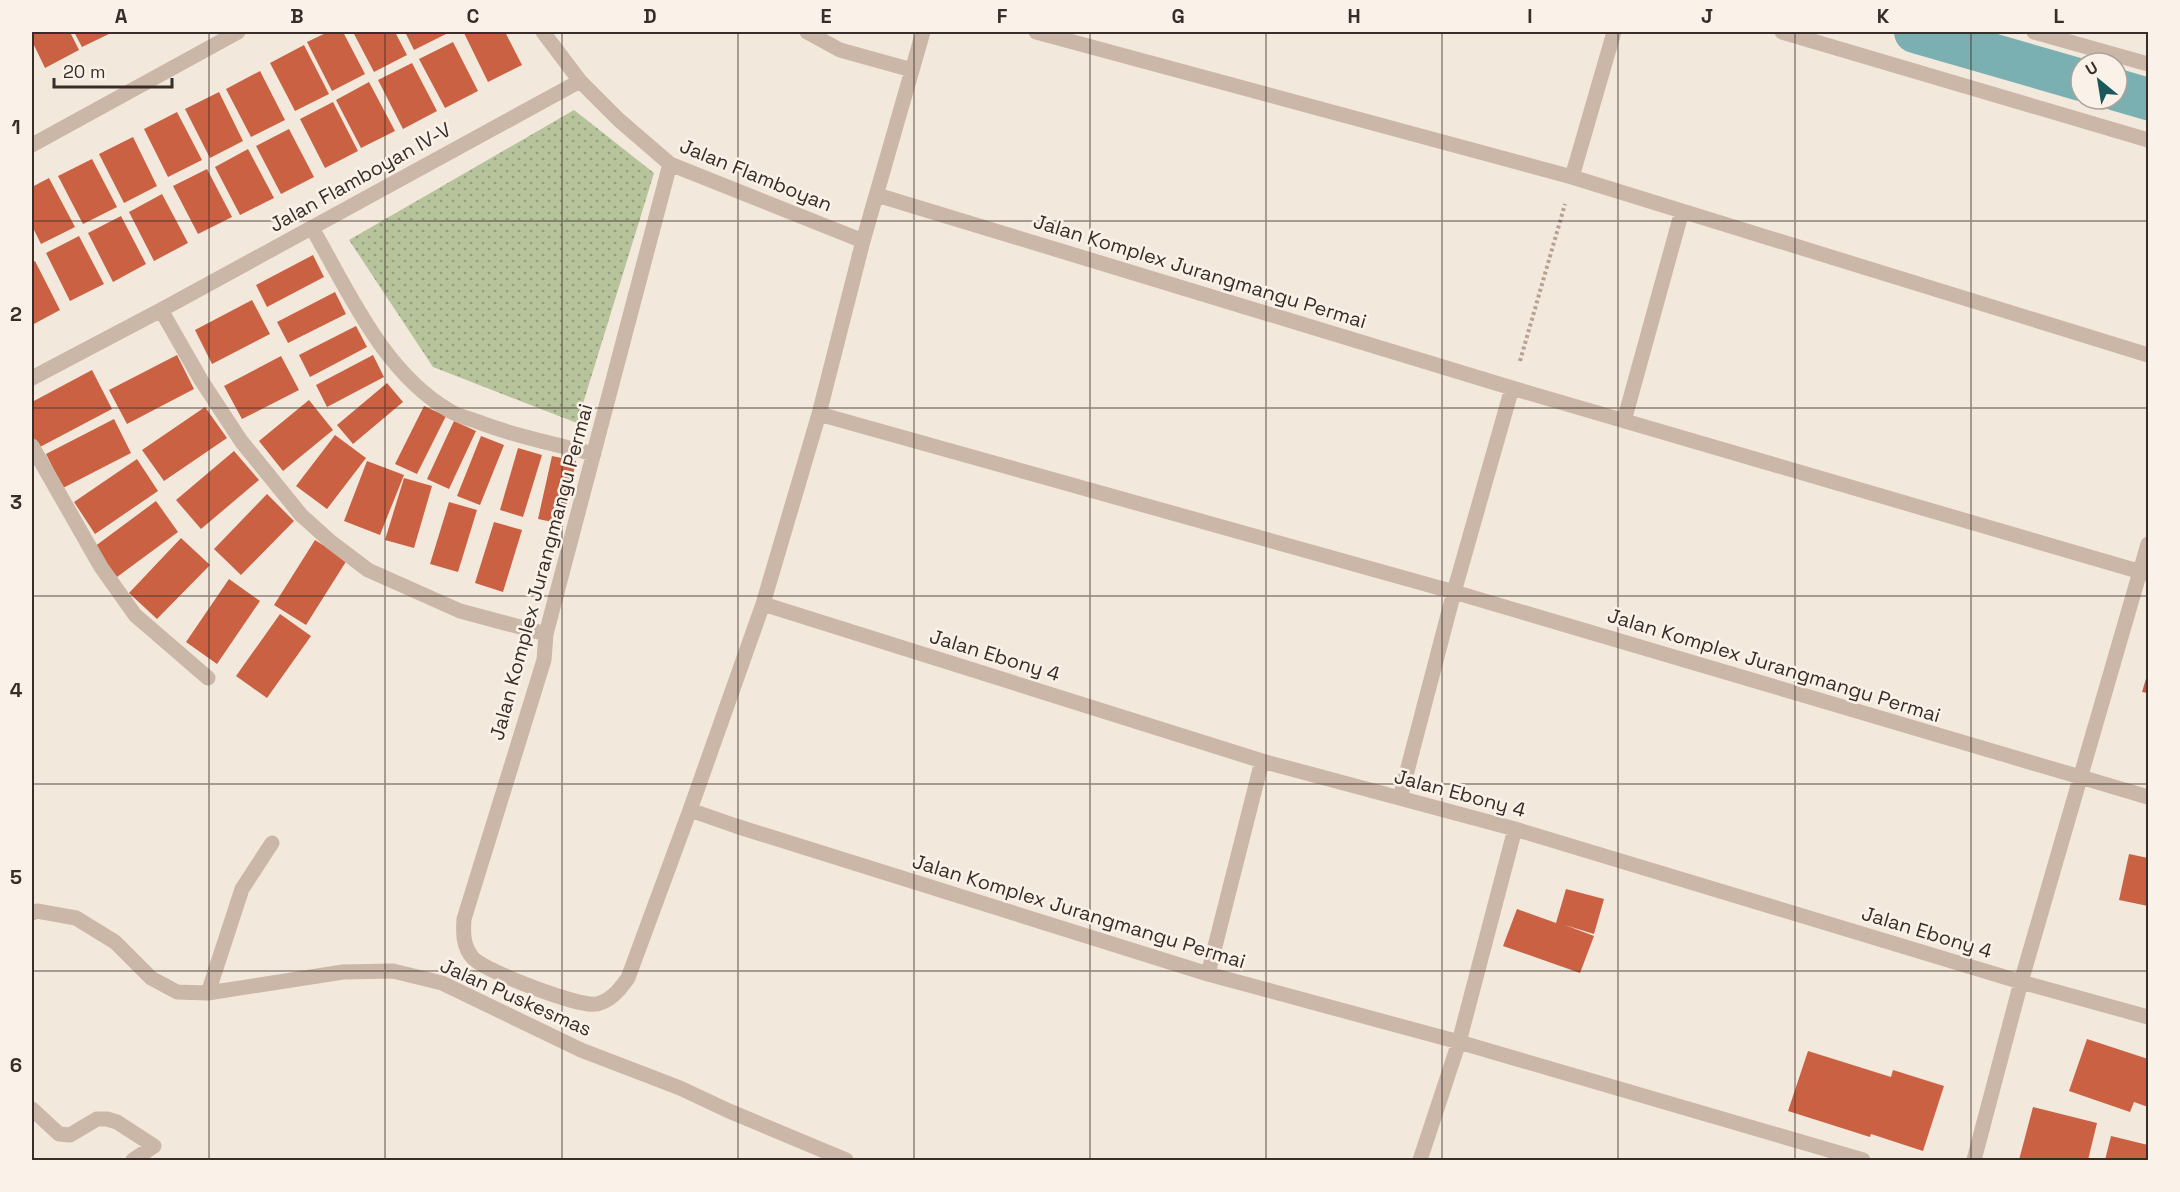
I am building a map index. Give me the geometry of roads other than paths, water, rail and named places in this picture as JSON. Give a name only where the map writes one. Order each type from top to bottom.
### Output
[{"type":"street","points":[[32,145],[238,32]]},
{"type":"street","name":"Jalan Flamboyan","points":[[543,32],[580,81],[619,120],[670,164],[863,241]]},
{"type":"street","points":[[807,32],[840,50],[912,70]]},
{"type":"street","name":"Jalan Komplex Jurangmangu Permai","points":[[670,164],[546,633],[544,660],[464,919],[463,939],[472,957],[489,969],[574,1002],[595,1004],[615,995],[628,978],[690,810],[763,604],[819,414],[863,241],[924,32]]},
{"type":"street","points":[[1036,32],[1572,177],[2148,355]]},
{"type":"street","points":[[1572,177],[1614,32]]},
{"type":"street","points":[[1782,32],[2148,140]]},
{"type":"street","points":[[2034,32],[2148,63]]},
{"type":"street","name":"Jalan Flamboyan IV-V","points":[[32,378],[580,81]]},
{"type":"street","name":"Jalan Komplex Jurangmangu Permai","points":[[877,195],[1512,388],[2144,573]]},
{"type":"street","points":[[1624,421],[1682,211]]},
{"type":"street","points":[[312,228],[367,324],[392,360],[421,389],[451,412],[488,426],[594,454]]},
{"type":"street","points":[[161,310],[201,380],[241,441],[301,515],[331,542],[368,570],[460,610],[546,633]]},
{"type":"street","points":[[1400,798],[1454,592],[1512,388]]},
{"type":"street","name":"Jalan Komplex Jurangmangu Permai","points":[[819,414],[1454,592],[2148,797]]},
{"type":"street","points":[[32,446],[101,567],[135,615],[208,678]]},
{"type":"street","points":[[1974,1161],[2021,982],[2144,573],[2148,544]]},
{"type":"street","name":"Jalan Ebony 4","points":[[763,604],[1262,761],[1515,829],[2021,982],[2148,1017]]},
{"type":"street","points":[[1208,974],[1262,761]]},
{"type":"street","name":"Jalan Komplex Jurangmangu Permai","points":[[690,810],[747,830],[1208,974],[1459,1042],[1863,1161]]},
{"type":"street","points":[[1420,1161],[1459,1042],[1515,829]]},
{"type":"street","points":[[208,993],[242,889],[272,843]]},
{"type":"street","name":"Jalan Puskesmas","points":[[32,914],[37,911],[76,918],[115,942],[151,978],[177,992],[208,993],[343,972],[393,971],[442,983],[581,1050],[680,1088],[846,1161]]},
{"type":"street","points":[[32,1109],[59,1134],[70,1135],[97,1119],[117,1122],[154,1146],[133,1161]]},
{"type":"waterway","points":[[1915,32],[2069,77]]},
{"type":"waterway","points":[[2129,93],[2148,99]]}]
